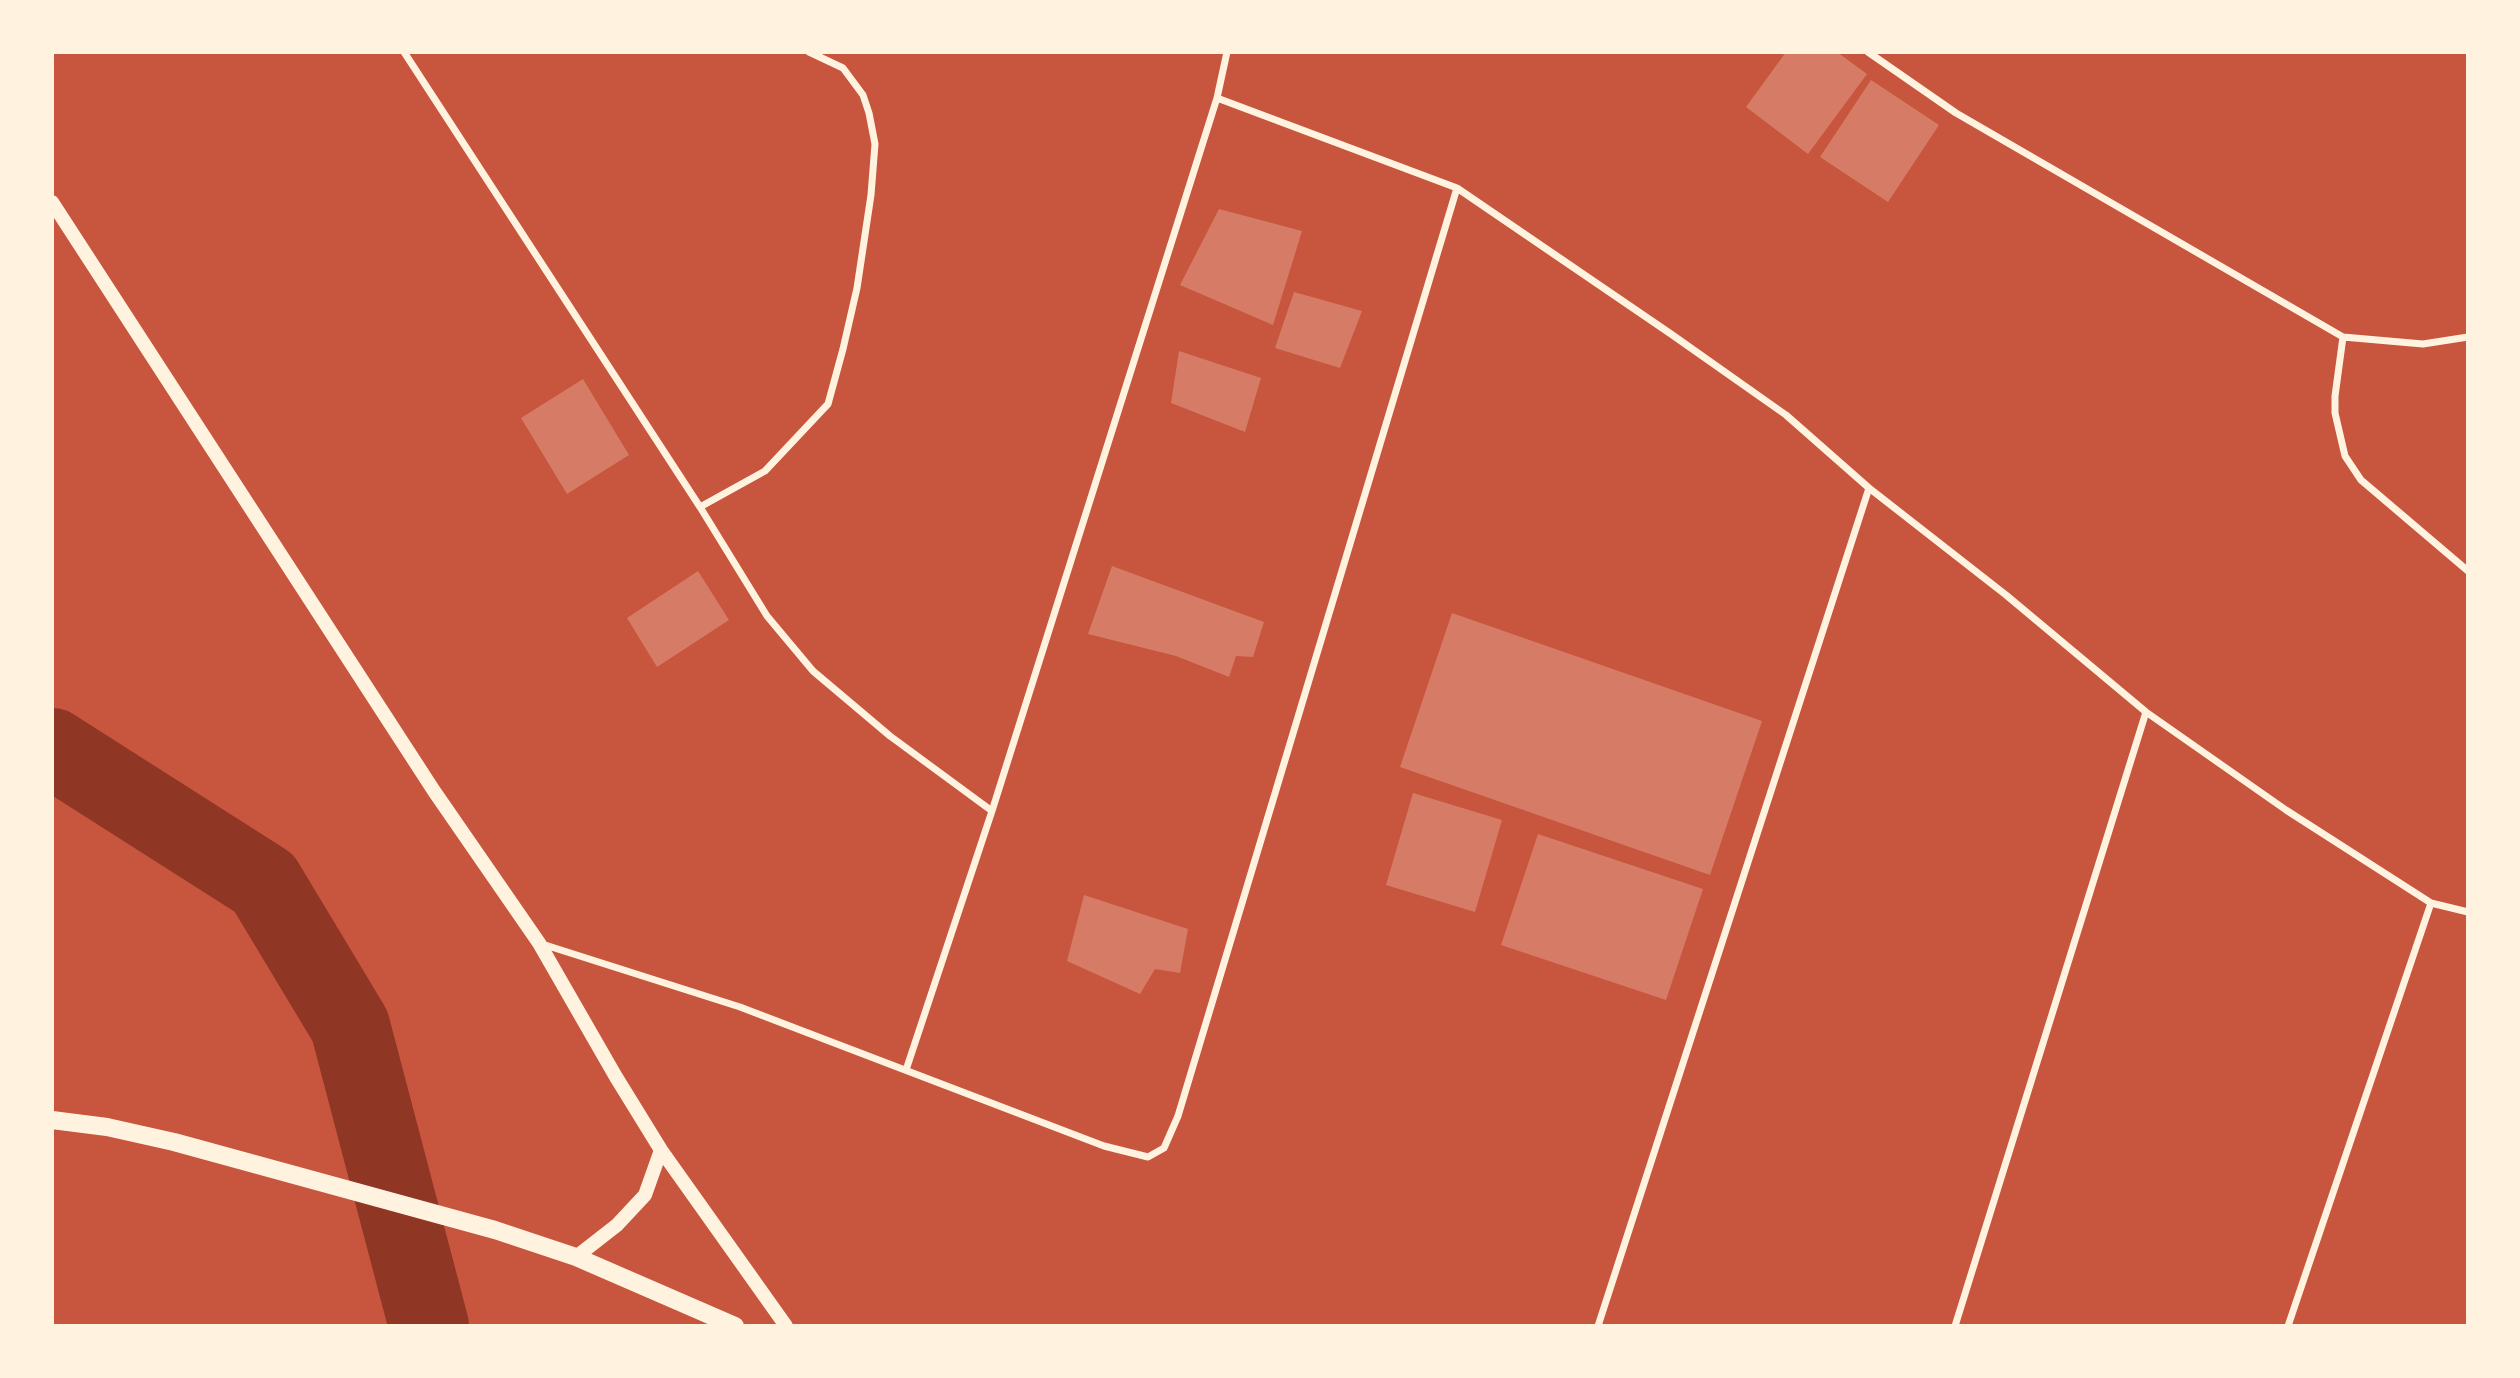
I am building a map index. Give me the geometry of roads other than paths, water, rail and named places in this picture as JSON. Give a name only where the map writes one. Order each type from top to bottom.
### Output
[{"type":"main road","points":[[52,201],[434,791],[539,943],[661,1150],[786,1325]]},
{"type":"main road","points":[[52,1120],[107,1127],[174,1142],[495,1230],[576,1257],[736,1325]]},
{"type":"main road","points":[[576,1257],[617,1225],[645,1195],[661,1150]]},
{"type":"street","points":[[404,52],[767,616],[813,671],[890,736],[992,811]]},
{"type":"street","points":[[699,507],[765,471],[828,404],[843,349],[857,288],[875,144],[863,95],[843,68],[809,52]]},
{"type":"street","points":[[906,1070],[992,811],[1217,98],[1227,52]]},
{"type":"street","points":[[1868,52],[1956,113],[2343,337],[2423,344],[2468,337]]},
{"type":"street","points":[[1217,98],[1457,188],[1786,415],[1869,488],[2006,595],[2146,712],[2286,810],[2431,903],[2468,912]]},
{"type":"street","points":[[539,943],[740,1007],[1137,1156],[1148,1157],[1157,1153],[1170,1139],[1457,188]]},
{"type":"street","points":[[2343,337],[2335,413],[2345,456],[2361,480],[2468,571]]},
{"type":"street","points":[[1598,1325],[1869,488]]},
{"type":"street","points":[[1955,1325],[2146,712]]},
{"type":"street","points":[[2288,1325],[2431,903]]},
{"type":"waterway","points":[[52,748],[264,883],[350,1026],[429,1326]]}]
